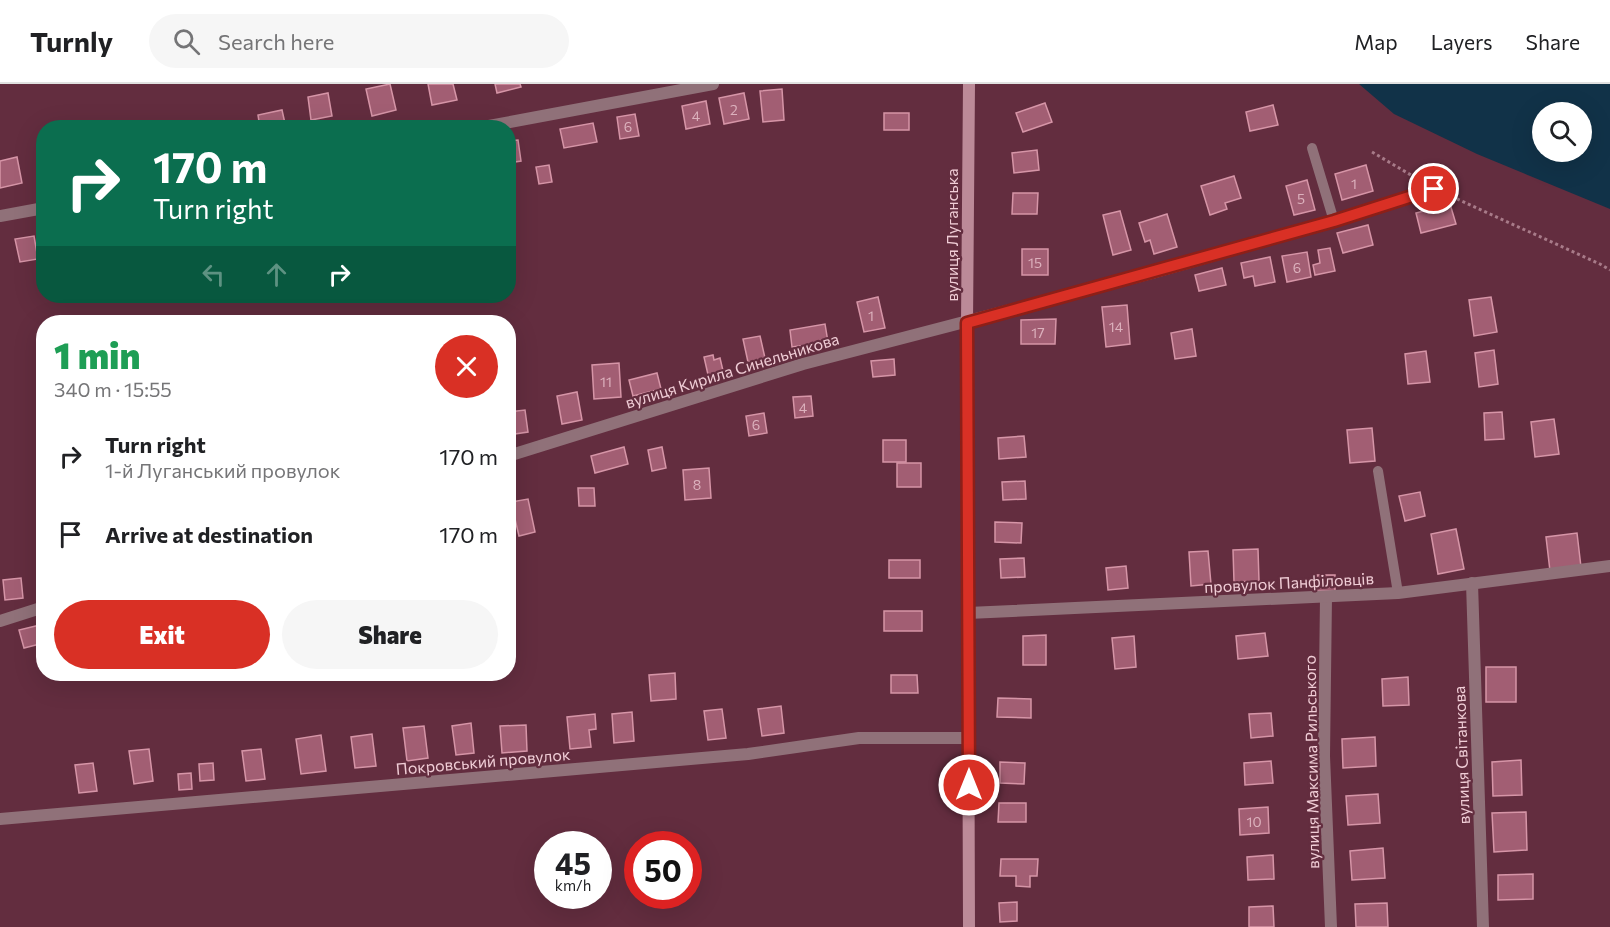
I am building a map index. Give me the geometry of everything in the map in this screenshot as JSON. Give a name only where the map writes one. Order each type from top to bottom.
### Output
[{"type":"main road","name":"вулиця Луганська","points":[[969,84],[967,323],[969,927]]},
{"type":"street","points":[[516,121],[713,84]]},
{"type":"street","name":"вулиця Кирила Синельникова","points":[[516,454],[803,364],[967,323],[1334,221],[1434,189]]},
{"type":"street","points":[[0,216],[36,209]]},
{"type":"street","name":"провулок Панфіловців","points":[[968,613],[1398,593],[1610,566]]},
{"type":"street","name":"вулиця Світанкова","points":[[1472,583],[1483,927]]},
{"type":"street","name":"вулиця Максима Рильського","points":[[1326,597],[1324,756],[1331,927]]},
{"type":"street","points":[[0,621],[36,609]]},
{"type":"street","name":"Покровський провулок","points":[[0,819],[748,754],[859,738],[969,738]]},
{"type":"lane","points":[[1312,148],[1334,221]]},
{"type":"lane","points":[[1378,471],[1398,593]]},
{"type":"path","points":[[1372,152],[1434,189],[1610,270]]},
{"type":"water","points":[[1359,84],[1610,84],[1610,209],[1477,154],[1394,114]]},
{"type":"building","points":[[390,84],[396,110],[372,116],[366,89]]},
{"type":"building","points":[[428,84],[453,84],[457,100],[432,105]]},
{"type":"building","points":[[495,84],[520,84],[521,87],[497,93]]},
{"type":"building","points":[[782,89],[784,120],[763,122],[760,91]]},
{"type":"building","points":[[328,93],[332,116],[311,120],[308,97]]},
{"type":"building","points":[[744,93],[749,119],[724,124],[719,98]]},
{"type":"building","points":[[706,101],[710,124],[686,129],[682,106]]},
{"type":"building","points":[[1045,103],[1052,122],[1023,132],[1016,113]]},
{"type":"building","points":[[1273,105],[1278,125],[1250,131],[1246,112]]},
{"type":"building","points":[[282,110],[284,120],[259,120],[258,115]]},
{"type":"building","points":[[884,113],[909,113],[909,130],[884,130]]},
{"type":"building","points":[[635,114],[639,136],[620,139],[617,117]]},
{"type":"building","points":[[593,123],[597,142],[564,148],[560,129]]},
{"type":"building","points":[[516,140],[518,140],[521,161],[516,162]]},
{"type":"building","points":[[1037,150],[1039,170],[1014,173],[1012,153]]},
{"type":"building","points":[[17,157],[22,183],[0,188],[0,161]]},
{"type":"building","points":[[549,165],[552,182],[539,184],[536,167]]},
{"type":"building","points":[[1366,165],[1373,191],[1342,200],[1335,174]]},
{"type":"building","points":[[1234,176],[1241,198],[1225,203],[1227,209],[1210,215],[1201,186]]},
{"type":"building","points":[[1307,180],[1315,210],[1294,215],[1286,186]]},
{"type":"building","points":[[1013,193],[1038,193],[1037,214],[1012,214]]},
{"type":"building","points":[[1450,204],[1456,224],[1421,233],[1416,213]]},
{"type":"building","points":[[1120,211],[1131,250],[1113,255],[1103,215]]},
{"type":"building","points":[[1167,214],[1177,247],[1154,254],[1150,240],[1145,242],[1139,223]]},
{"type":"building","points":[[1368,225],[1373,245],[1343,253],[1337,233]]},
{"type":"building","points":[[34,236],[36,259],[20,262],[15,239]]},
{"type":"building","points":[[1330,248],[1335,271],[1315,275],[1313,265],[1320,263],[1318,250]]},
{"type":"building","points":[[1022,249],[1048,249],[1048,275],[1022,275]]},
{"type":"building","points":[[1307,252],[1311,277],[1287,282],[1282,256]]},
{"type":"building","points":[[1270,257],[1275,282],[1255,286],[1253,276],[1244,278],[1241,263]]},
{"type":"building","points":[[1222,268],[1226,285],[1199,291],[1195,275]]},
{"type":"building","points":[[878,297],[885,328],[864,332],[857,302]]},
{"type":"building","points":[[1491,297],[1497,332],[1474,336],[1469,300]]},
{"type":"building","points":[[1127,305],[1130,344],[1106,347],[1102,307]]},
{"type":"building","points":[[1056,319],[1055,344],[1021,344],[1021,320]]},
{"type":"building","points":[[825,324],[828,342],[792,347],[790,330]]},
{"type":"building","points":[[1192,329],[1196,356],[1175,359],[1171,333]]},
{"type":"building","points":[[760,336],[765,358],[748,362],[743,339]]},
{"type":"building","points":[[1494,350],[1498,384],[1479,387],[1475,353]]},
{"type":"building","points":[[1426,351],[1430,382],[1408,384],[1405,354]]},
{"type":"building","points":[[713,355],[714,360],[720,358],[724,375],[709,379],[704,357]]},
{"type":"building","points":[[894,359],[895,375],[873,377],[871,361]]},
{"type":"building","points":[[619,363],[621,397],[594,399],[592,365]]},
{"type":"building","points":[[657,373],[661,389],[633,396],[629,380]]},
{"type":"building","points":[[577,392],[582,420],[562,424],[557,396]]},
{"type":"building","points":[[811,396],[813,416],[795,418],[793,397]]},
{"type":"building","points":[[525,410],[528,432],[516,434],[516,411]]},
{"type":"building","points":[[1502,412],[1504,439],[1485,440],[1484,413]]},
{"type":"building","points":[[764,413],[767,433],[749,436],[746,416]]},
{"type":"building","points":[[1554,419],[1559,454],[1535,457],[1531,422]]},
{"type":"building","points":[[1372,428],[1375,461],[1350,463],[1347,430]]},
{"type":"building","points":[[1024,436],[1026,457],[999,459],[998,438]]},
{"type":"building","points":[[883,440],[906,440],[906,462],[883,462]]},
{"type":"building","points":[[624,447],[628,464],[595,473],[591,456]]},
{"type":"building","points":[[662,447],[666,468],[652,471],[648,450]]},
{"type":"building","points":[[897,463],[921,463],[921,487],[897,487]]},
{"type":"building","points":[[709,468],[711,498],[685,500],[683,470]]},
{"type":"building","points":[[1025,481],[1026,499],[1003,500],[1002,482]]},
{"type":"building","points":[[578,488],[594,488],[595,506],[579,506]]},
{"type":"building","points":[[1420,492],[1425,516],[1405,521],[1399,496]]},
{"type":"building","points":[[528,499],[535,532],[519,536],[516,523],[516,501]]},
{"type":"building","points":[[995,522],[1022,523],[1021,543],[995,542]]},
{"type":"building","points":[[1456,529],[1464,569],[1438,574],[1431,534]]},
{"type":"building","points":[[1577,533],[1581,567],[1550,571],[1546,537]]},
{"type":"building","points":[[1258,549],[1259,581],[1234,582],[1233,550]]},
{"type":"building","points":[[1208,551],[1211,584],[1191,586],[1189,552]]},
{"type":"building","points":[[1024,558],[1025,577],[1001,578],[1000,559]]},
{"type":"building","points":[[889,560],[920,560],[920,578],[889,578]]},
{"type":"building","points":[[1126,566],[1128,588],[1108,590],[1106,568]]},
{"type":"building","points":[[1317,575],[1335,575],[1335,591],[1317,591]]},
{"type":"building","points":[[21,578],[23,598],[5,600],[3,580]]},
{"type":"building","points":[[884,611],[922,611],[922,631],[884,631]]},
{"type":"building","points":[[36,626],[36,645],[24,648],[19,630]]},
{"type":"building","points":[[1265,633],[1268,656],[1238,659],[1236,636]]},
{"type":"building","points":[[1046,635],[1046,665],[1023,665],[1023,636]]},
{"type":"building","points":[[1134,636],[1136,667],[1115,669],[1112,638]]},
{"type":"building","points":[[1486,667],[1516,667],[1516,702],[1486,702]]},
{"type":"building","points":[[675,673],[676,699],[651,701],[649,675]]},
{"type":"building","points":[[891,675],[917,675],[918,693],[891,693]]},
{"type":"building","points":[[1408,677],[1409,705],[1383,706],[1382,679]]},
{"type":"building","points":[[998,698],[1031,699],[1031,718],[997,717]]},
{"type":"building","points":[[781,706],[784,733],[762,736],[758,709]]},
{"type":"building","points":[[722,709],[726,738],[708,740],[704,711]]},
{"type":"building","points":[[632,712],[634,741],[614,743],[612,714]]},
{"type":"building","points":[[1271,713],[1273,736],[1251,738],[1249,714]]},
{"type":"building","points":[[595,714],[596,729],[589,730],[591,747],[570,749],[567,717]]},
{"type":"building","points":[[471,723],[474,753],[456,755],[452,726]]},
{"type":"building","points":[[526,725],[527,751],[502,753],[500,726]]},
{"type":"building","points":[[424,726],[428,758],[407,761],[403,728]]},
{"type":"building","points":[[372,734],[376,766],[355,768],[351,737]]},
{"type":"building","points":[[321,735],[326,771],[301,774],[296,739]]},
{"type":"building","points":[[1375,737],[1376,766],[1343,768],[1342,739]]},
{"type":"building","points":[[149,749],[153,781],[134,784],[129,751]]},
{"type":"building","points":[[261,749],[265,779],[246,781],[242,751]]},
{"type":"building","points":[[1521,760],[1522,795],[1493,796],[1492,762]]},
{"type":"building","points":[[1271,761],[1273,783],[1245,785],[1244,763]]},
{"type":"building","points":[[1000,762],[1025,763],[1024,784],[1000,783]]},
{"type":"building","points":[[93,763],[97,791],[79,793],[75,765]]},
{"type":"building","points":[[213,763],[214,780],[200,781],[199,764]]},
{"type":"building","points":[[191,773],[192,789],[179,790],[178,774]]},
{"type":"building","points":[[1378,794],[1380,823],[1348,825],[1346,796]]},
{"type":"building","points":[[999,803],[1026,803],[1026,822],[998,822]]},
{"type":"building","points":[[1268,807],[1269,833],[1240,835],[1239,809]]},
{"type":"building","points":[[1526,812],[1527,850],[1494,852],[1492,813]]},
{"type":"building","points":[[1383,848],[1385,878],[1352,880],[1350,851]]},
{"type":"building","points":[[1273,855],[1274,879],[1248,880],[1247,857]]},
{"type":"building","points":[[1001,859],[1038,859],[1037,876],[1030,876],[1030,887],[1016,886],[1016,876],[1000,876]]},
{"type":"building","points":[[1533,874],[1533,899],[1498,900],[1498,875]]},
{"type":"building","points":[[1017,902],[1017,921],[1000,922],[999,903]]},
{"type":"building","points":[[1387,903],[1388,927],[1356,927],[1355,904]]},
{"type":"building","points":[[1273,906],[1274,927],[1249,927],[1249,907]]},
{"type":"route","points":[[969,785],[967,323],[1334,221],[1434,189]]}]
